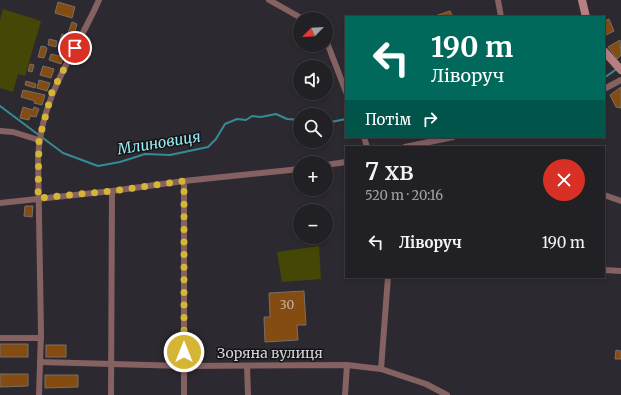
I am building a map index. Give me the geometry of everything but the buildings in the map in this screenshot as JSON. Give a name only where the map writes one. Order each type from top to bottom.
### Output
[{"type":"main road","points":[[582,0],[586,16]]},
{"type":"main road","points":[[605,52],[618,67]]},
{"type":"street","points":[[40,395],[42,338],[38,198],[39,140],[52,92],[99,0]]},
{"type":"street","points":[[269,0],[293,13]]},
{"type":"street","points":[[498,0],[501,16]]},
{"type":"street","points":[[331,52],[345,89]]},
{"type":"street","points":[[605,88],[621,80]]},
{"type":"street","points":[[0,131],[13,132],[39,140]]},
{"type":"street","points":[[410,146],[448,138]]},
{"type":"street","points":[[333,164],[345,162]]},
{"type":"street","points":[[0,203],[293,170]]},
{"type":"street","points":[[184,181],[184,395]]},
{"type":"street","points":[[111,395],[112,191]]},
{"type":"street","points":[[605,195],[621,201]]},
{"type":"street","points":[[605,270],[621,271]]},
{"type":"street","points":[[381,369],[388,278]]},
{"type":"street","points":[[0,338],[42,338]]},
{"type":"street","name":"Зоряна вулиця","points":[[40,362],[184,366],[347,365],[381,369],[426,384],[447,395]]},
{"type":"street","points":[[345,395],[347,365]]},
{"type":"street","points":[[247,366],[248,395]]},
{"type":"shaded area","points":[[3,9],[41,21],[25,76],[18,74],[13,92],[0,88],[0,20]]},
{"type":"shaded area","points":[[319,246],[321,279],[282,282],[277,252]]},
{"type":"waterway","name":"Млиновиця","points":[[605,77],[618,68]]},
{"type":"waterway","name":"Млиновиця","points":[[0,106],[63,153],[98,166],[120,162],[145,154],[170,155],[208,147],[216,139],[225,124],[237,119],[246,120],[252,116],[261,117],[276,114],[287,119],[293,119]]},
{"type":"waterway","name":"Млиновиця","points":[[333,122],[345,119]]},
{"type":"route","points":[[75,48],[52,92],[39,140],[38,198],[112,191],[184,181],[184,352]]}]
